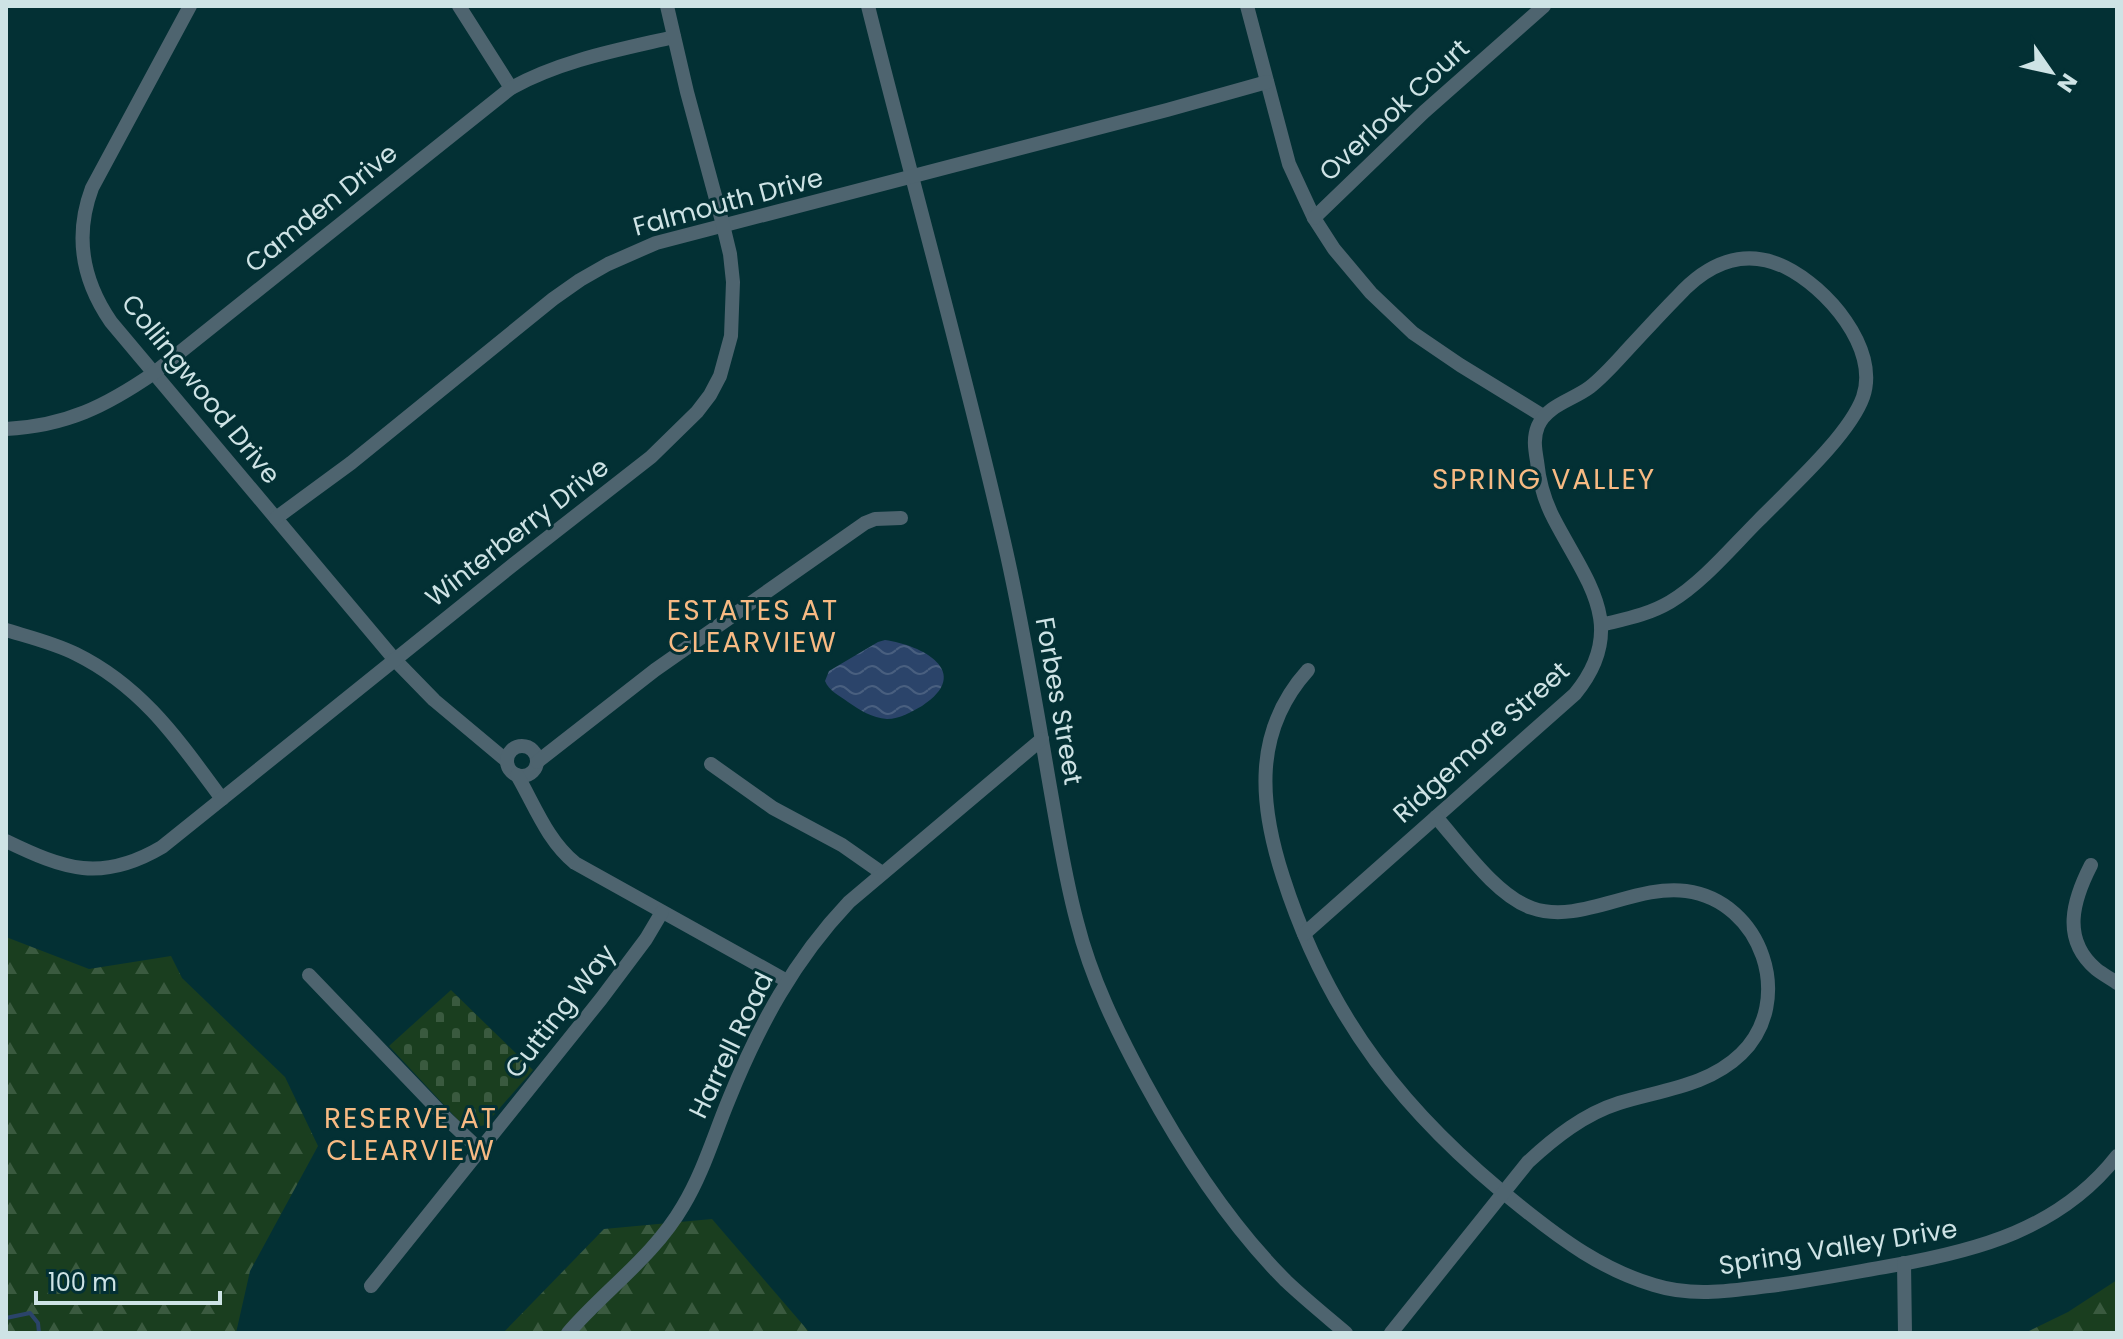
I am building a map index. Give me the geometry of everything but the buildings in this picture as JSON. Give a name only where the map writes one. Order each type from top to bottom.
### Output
[{"type":"street","name":"Collingwood Drive","points":[[190,6],[92,188],[82,223],[83,256],[95,294],[111,322],[395,660],[434,700],[487,744],[510,755],[510,771],[529,765]]},
{"type":"street","points":[[459,6],[511,88]]},
{"type":"street","name":"Winterberry Drive","points":[[6,841],[54,863],[92,869],[130,863],[162,847],[651,457],[697,412],[720,376],[727,357],[733,282],[730,254],[690,107],[667,6]]},
{"type":"street","name":"Forbes Street","points":[[868,6],[1005,547],[1062,858],[1092,970],[1132,1058],[1202,1179],[1232,1220],[1287,1282],[1346,1333]]},
{"type":"street","points":[[1247,6],[1289,164],[1314,218],[1351,272],[1405,326],[1460,365],[1543,416],[1603,376],[1698,276],[1743,258],[1773,261],[1803,278],[1839,313],[1859,343],[1864,357],[1866,382],[1858,408],[1809,469],[1679,596],[1640,616],[1601,625]]},
{"type":"street","name":"Overlook Court","points":[[1314,218],[1424,112],[1544,6]]},
{"type":"street","name":"Camden Drive","points":[[6,429],[74,418],[120,396],[154,373],[511,88],[551,69],[589,57],[674,37]]},
{"type":"street","name":"Falmouth Drive","points":[[276,518],[339,473],[580,280],[632,253],[656,243],[1267,82]]},
{"type":"street","name":"Ridgemore Street","points":[[1304,934],[1575,694],[1591,672],[1601,646],[1598,607],[1544,493],[1534,444],[1535,433],[1543,416]]},
{"type":"street","points":[[529,765],[666,662],[865,523],[875,519],[901,518]]},
{"type":"street","points":[[6,630],[74,653],[130,688],[166,724],[222,799]]},
{"type":"street","name":"Spring Valley Drive","points":[[1308,670],[1289,693],[1279,712],[1271,732],[1265,774],[1269,826],[1276,855],[1304,934],[1336,1002],[1379,1066],[1432,1128],[1503,1193],[1566,1243],[1632,1278],[1677,1291],[1723,1292],[1802,1282],[1962,1252],[1993,1242],[2026,1228],[2069,1202],[2117,1156]]},
{"type":"street","name":"Harrell Road","points":[[568,1333],[657,1242],[684,1205],[768,1014],[824,929],[882,873],[1042,739]]},
{"type":"street","points":[[510,755],[522,745],[529,765],[530,800],[566,855],[596,875],[787,981]]},
{"type":"street","points":[[711,764],[773,808],[842,845],[882,873]]},
{"type":"street","points":[[1391,1333],[1528,1162],[1547,1145],[1585,1119],[1617,1104],[1694,1083],[1731,1063],[1754,1039],[1767,1005],[1768,971],[1763,952],[1747,926],[1721,904],[1688,891],[1668,890],[1562,912],[1535,909],[1521,904],[1497,885],[1436,817]]},
{"type":"street","points":[[2091,865],[2076,900],[2074,933],[2086,958],[2117,983]]},
{"type":"street","name":"Cutting Way","points":[[371,1286],[634,956],[662,912]]},
{"type":"street","points":[[309,975],[480,1150]]},
{"type":"street","points":[[1904,1263],[1905,1333]]},
{"type":"green space","points":[[6,937],[89,969],[171,956],[182,978],[285,1077],[318,1146],[250,1271],[236,1333],[6,1333]]},
{"type":"green space","points":[[451,990],[533,1070],[485,1125],[472,1128],[459,1121],[389,1046]]},
{"type":"green space","points":[[712,1219],[810,1333],[503,1333],[604,1229]]},
{"type":"green space","points":[[2117,1280],[2117,1333],[2025,1333],[2068,1312]]},
{"type":"water","points":[[885,640],[927,654],[943,671],[943,682],[937,694],[922,706],[887,719],[857,708],[825,681],[829,671]]},
{"type":"waterway","points":[[6,1318],[30,1313],[38,1323],[39,1333]]},
{"type":"district","name":"SPRING VALLEY","points":[[1544,479]]},
{"type":"district","name":"ESTATES AT CLEARVIEW","points":[[753,626]]},
{"type":"district","name":"RESERVE AT CLEARVIEW","points":[[411,1134]]}]
